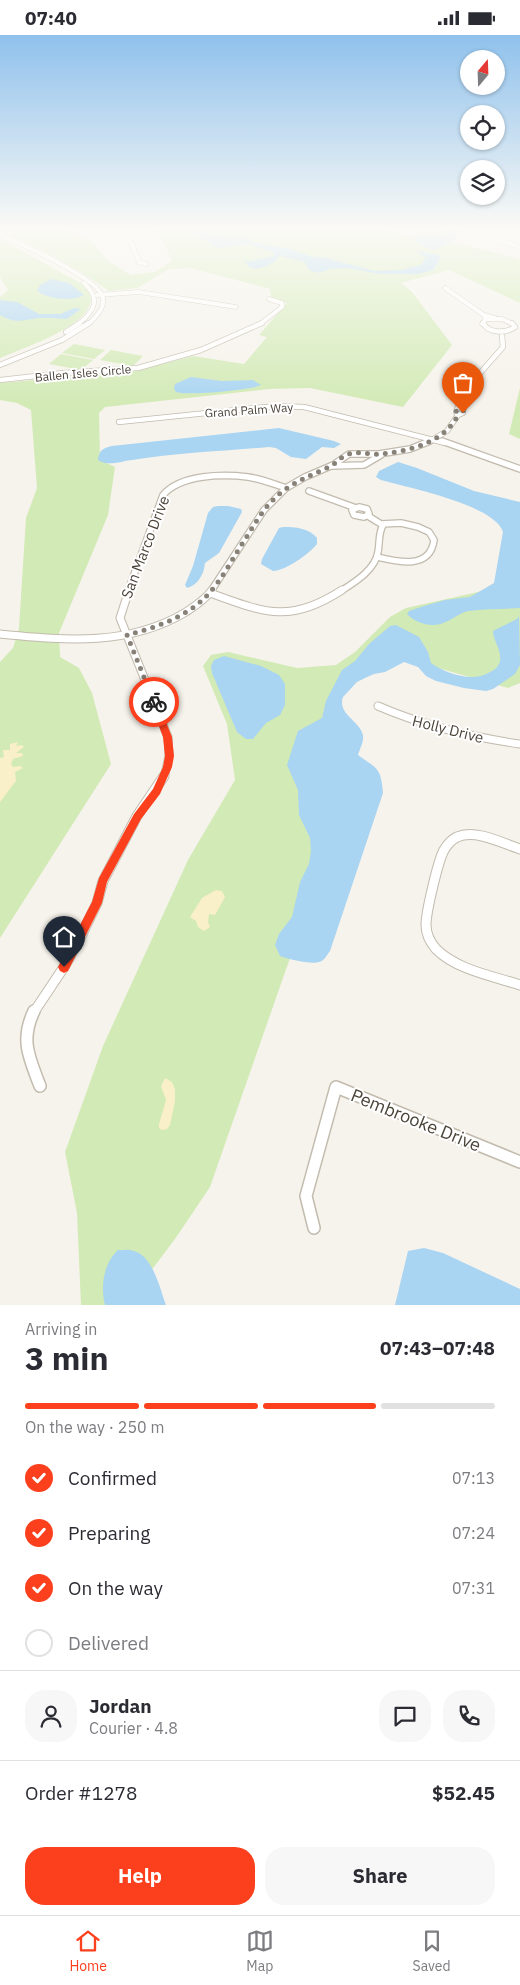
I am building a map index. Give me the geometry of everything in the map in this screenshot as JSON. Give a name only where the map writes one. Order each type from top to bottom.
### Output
[{"type":"street","points":[[0,361],[73,327],[92,311],[95,303],[94,296],[89,288]]},
{"type":"street","points":[[0,365],[82,328],[100,311],[102,295],[96,288]]},
{"type":"street","points":[[445,288],[485,317],[506,320],[514,324],[514,328],[502,336]]},
{"type":"street","points":[[94,296],[138,292],[236,307]]},
{"type":"street","name":"Ballen Isles Circle","points":[[0,380],[63,373],[138,368],[201,350],[264,323],[282,307],[282,303],[269,299]]},
{"type":"street","points":[[0,634],[85,640],[127,635],[172,620],[194,607],[210,593],[264,510],[286,488],[305,477],[329,467],[349,454],[388,453],[410,449],[435,439],[447,431],[458,415],[463,413],[464,406],[461,404],[466,392],[504,347],[502,336],[483,326],[482,322],[485,317]]},
{"type":"street","points":[[492,330],[508,331]]},
{"type":"street","name":"Grand Palm Way","points":[[119,422],[297,406],[435,439],[520,469]]},
{"type":"street","points":[[329,467],[364,465],[388,453]]},
{"type":"street","name":"San Marco Drive","points":[[40,1086],[27,1051],[26,1037],[29,1023],[34,1011],[64,967],[78,942],[97,903],[102,881],[137,817],[156,792],[167,767],[169,756],[168,737],[121,624],[120,612],[163,495],[167,489],[181,482],[230,476],[258,479],[286,488]]},
{"type":"street","points":[[309,491],[356,508],[367,509],[370,512],[368,515]]},
{"type":"street","points":[[356,508],[352,511],[354,515],[361,517],[368,515],[383,525],[408,524],[428,531],[434,540],[431,554],[426,558],[401,562],[377,557]]},
{"type":"street","points":[[210,593],[264,611],[285,613],[306,610],[328,600],[365,573],[377,557],[380,544],[378,533],[383,525]]},
{"type":"street","name":"Holly Drive","points":[[378,706],[399,716],[441,730],[488,740],[520,744]]},
{"type":"street","points":[[520,849],[469,835],[456,837],[449,842],[444,852],[426,924],[431,945],[444,957],[520,985]]},
{"type":"street","name":"Pembrooke Drive","points":[[314,1228],[306,1196],[336,1087],[520,1162]]},
{"type":"green space","points":[[7,288],[86,288],[91,295],[91,303],[82,316],[62,331],[0,358],[0,297],[8,290]]},
{"type":"green space","points":[[105,288],[135,288],[109,291]]},
{"type":"green space","points":[[267,288],[407,288],[452,345],[403,407],[310,388],[269,389],[105,407],[99,413],[100,460],[115,467],[108,515],[59,633],[60,657],[79,668],[92,693],[111,764],[0,938],[0,662],[13,648],[19,628],[26,518],[37,488],[31,410],[17,403],[0,400],[0,383],[136,371],[193,356],[244,364],[267,337],[259,335],[287,303],[271,298],[270,289]]},
{"type":"green space","points":[[488,288],[520,288],[520,303]]},
{"type":"green space","points":[[74,344],[105,350],[94,359],[62,353]]},
{"type":"green space","points":[[111,350],[143,356],[133,366],[100,360]]},
{"type":"green space","points":[[61,354],[93,360],[81,370],[49,364]]},
{"type":"green space","points":[[520,388],[520,439],[509,434]]},
{"type":"green space","points":[[520,552],[520,683],[508,688],[410,660],[355,674],[337,699],[323,832],[312,895],[210,1187],[147,1276],[110,1305],[81,1305],[77,1213],[65,1152],[103,1046],[188,860],[235,780],[227,724],[203,666],[211,655],[228,652],[297,668],[336,665],[355,652],[390,617],[406,608],[510,585]]},
{"type":"sand","points":[[18,742],[16,746],[22,745],[24,747],[16,753],[22,753],[23,756],[13,759],[11,764],[13,767],[20,766],[23,768],[15,772],[16,781],[0,802],[0,758],[4,757],[3,750],[10,750],[10,744]]},
{"type":"sand","points":[[216,890],[222,891],[225,897],[215,915],[209,914],[208,922],[210,927],[204,931],[190,917],[202,898]]},
{"type":"sand","points":[[165,1078],[172,1082],[175,1089],[175,1101],[170,1125],[167,1129],[162,1130],[159,1128],[159,1124],[166,1100],[161,1086]]},
{"type":"water","points":[[38,288],[76,288],[84,295],[60,299],[37,291]]},
{"type":"water","points":[[0,300],[17,302],[39,314],[60,314],[74,308],[81,309],[67,319],[36,318],[17,321],[0,315]]},
{"type":"water","points":[[191,377],[222,381],[253,380],[261,385],[219,392],[176,392],[174,389],[175,384]]},
{"type":"water","points":[[279,428],[341,444],[334,448],[322,447],[306,459],[291,457],[276,448],[269,447],[166,456],[115,463],[106,463],[98,460],[102,450],[112,446]]},
{"type":"water","points":[[398,462],[474,491],[520,502],[520,608],[468,611],[446,622],[434,625],[419,622],[407,614],[409,611],[445,600],[470,597],[494,583],[503,532],[497,522],[468,506],[376,477],[379,471]]},
{"type":"water","points":[[213,507],[241,509],[242,512],[219,553],[205,563],[200,579],[187,588],[185,585],[193,566],[208,513]]},
{"type":"water","points":[[279,528],[297,528],[310,532],[317,538],[317,544],[296,561],[284,568],[273,571],[261,564],[262,559]]},
{"type":"water","points":[[519,616],[520,665],[515,674],[493,689],[486,691],[464,688],[436,681],[426,676],[418,667],[404,662],[385,672],[374,674],[357,682],[343,697],[343,708],[363,735],[358,755],[377,769],[381,778],[383,793],[330,951],[325,958],[316,963],[280,956],[275,945],[279,934],[292,917],[300,882],[309,864],[311,851],[310,838],[299,815],[298,790],[287,765],[298,731],[322,718],[326,701],[342,670],[355,661],[369,644],[390,626],[396,625],[419,637],[428,652],[431,663],[437,667],[452,674],[476,677],[494,670],[498,666],[500,653],[493,631],[517,619]]},
{"type":"water","points":[[224,656],[261,666],[279,675],[285,684],[285,705],[280,715],[266,723],[253,739],[246,739],[237,732],[212,673],[211,666],[214,660]]},
{"type":"water","points":[[424,1248],[443,1253],[520,1289],[520,1305],[395,1305],[408,1251]]},
{"type":"water","points":[[118,1250],[134,1251],[146,1259],[155,1274],[166,1305],[105,1305],[104,1275],[109,1261]]},
{"type":"way so far","points":[[154,702],[127,635],[144,631],[172,620],[194,607],[203,599],[215,586],[264,510],[280,493],[295,482],[329,467],[349,454],[379,454],[410,449],[429,442],[453,425],[458,415],[456,412],[458,405],[464,406],[463,413]]},
{"type":"route","points":[[64,967],[97,903],[102,881],[137,817],[163,780],[169,756],[168,737],[154,702]]}]
